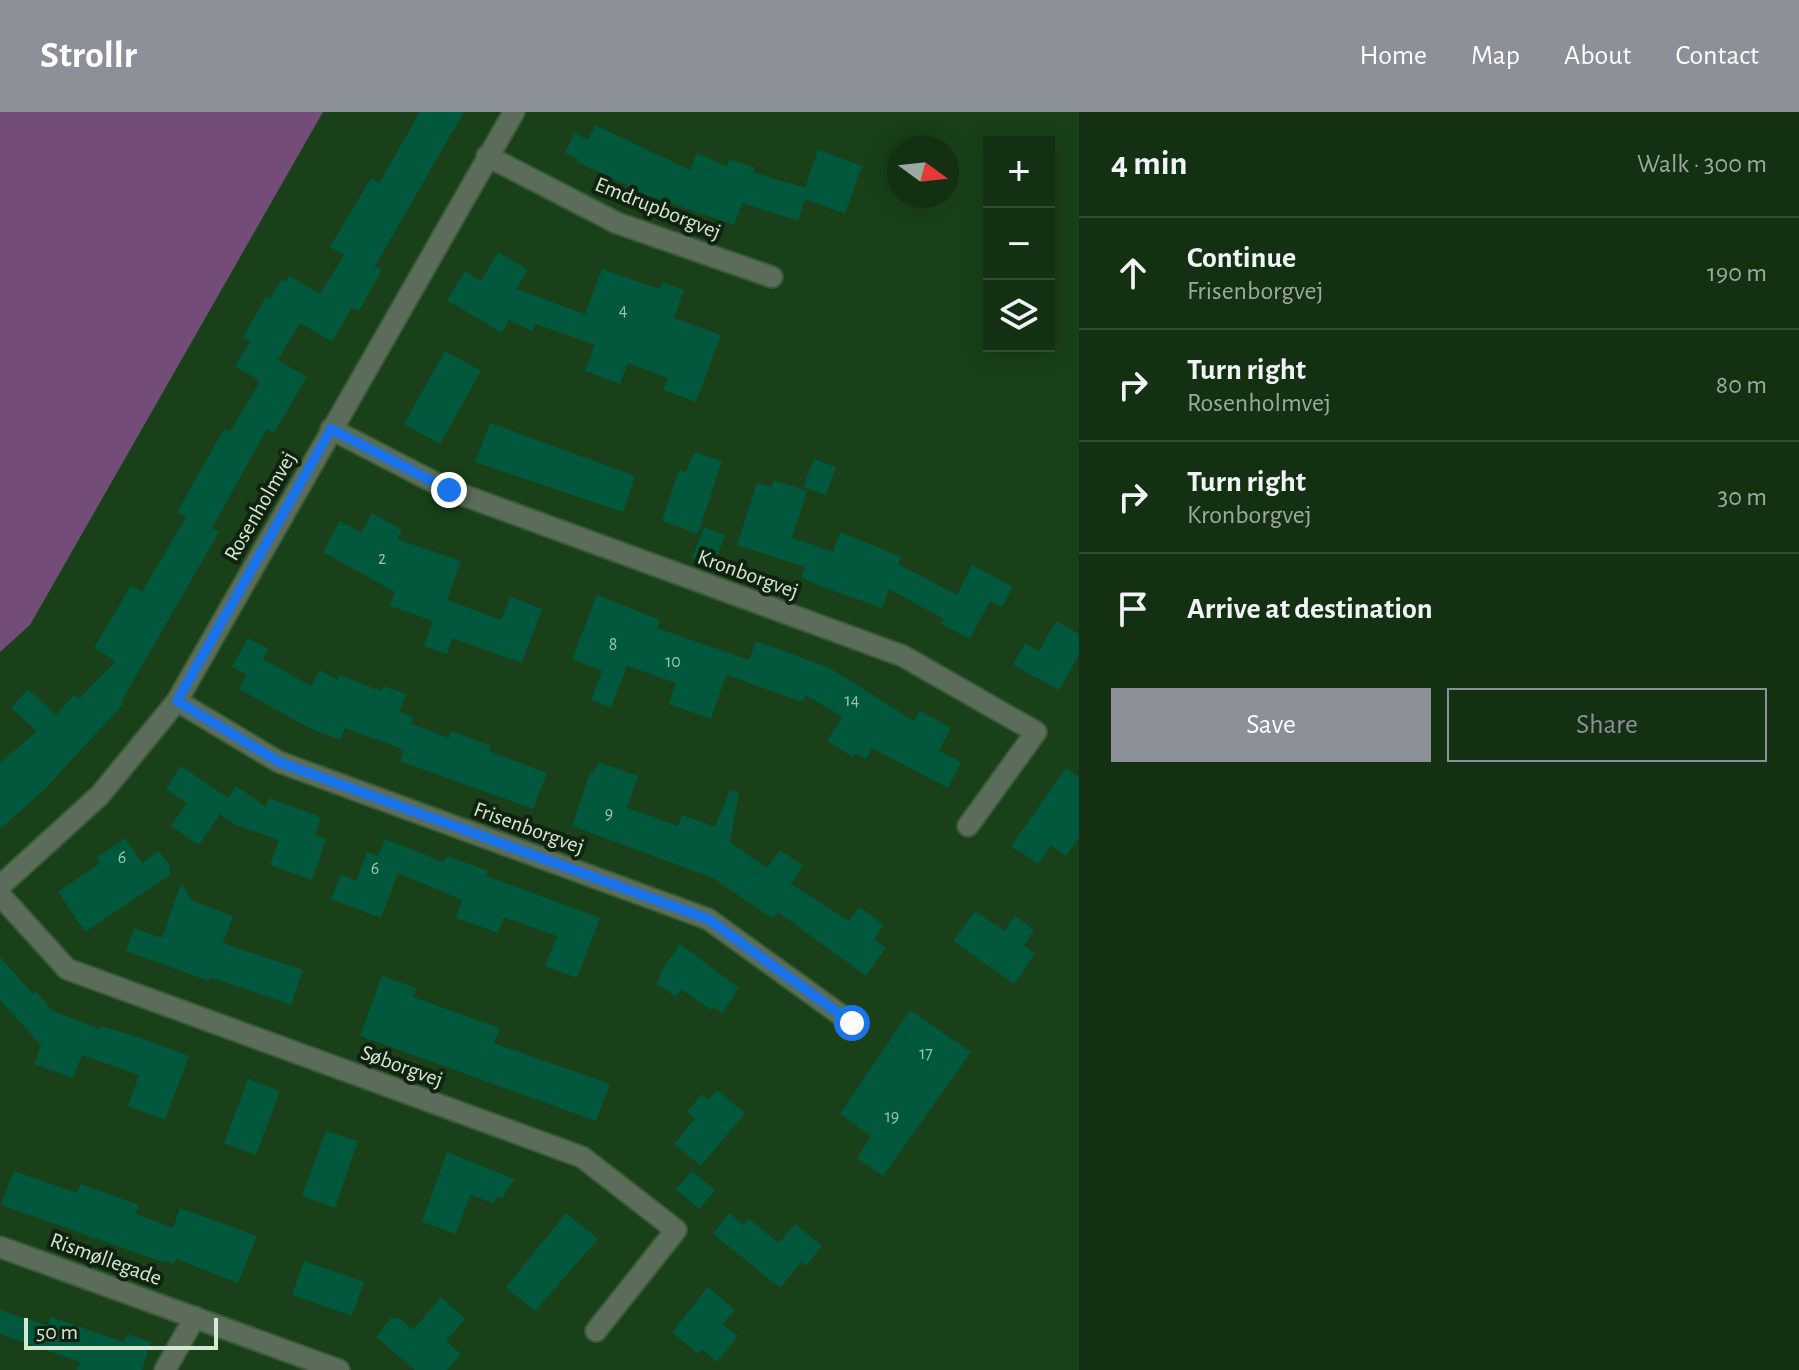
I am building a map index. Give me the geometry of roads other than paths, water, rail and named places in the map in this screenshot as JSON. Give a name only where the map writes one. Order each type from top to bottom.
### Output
[{"type":"street","name":"Rosenholmvej","points":[[0,886],[100,795],[177,701],[514,112]]},
{"type":"street","name":"Emdrupborgvej","points":[[487,156],[617,223],[772,277]]},
{"type":"street","name":"Kronborgvej","points":[[331,429],[449,490],[903,656],[1036,732],[968,826]]},
{"type":"street","name":"Frisenborgvej","points":[[177,701],[279,762],[708,919],[852,1023]]},
{"type":"street","name":"Søborgvej","points":[[0,895],[67,969],[582,1157],[676,1230],[596,1331]]},
{"type":"street","name":"Rismøllegade","points":[[0,1247],[339,1370]]},
{"type":"street","points":[[165,1370],[195,1317]]}]
